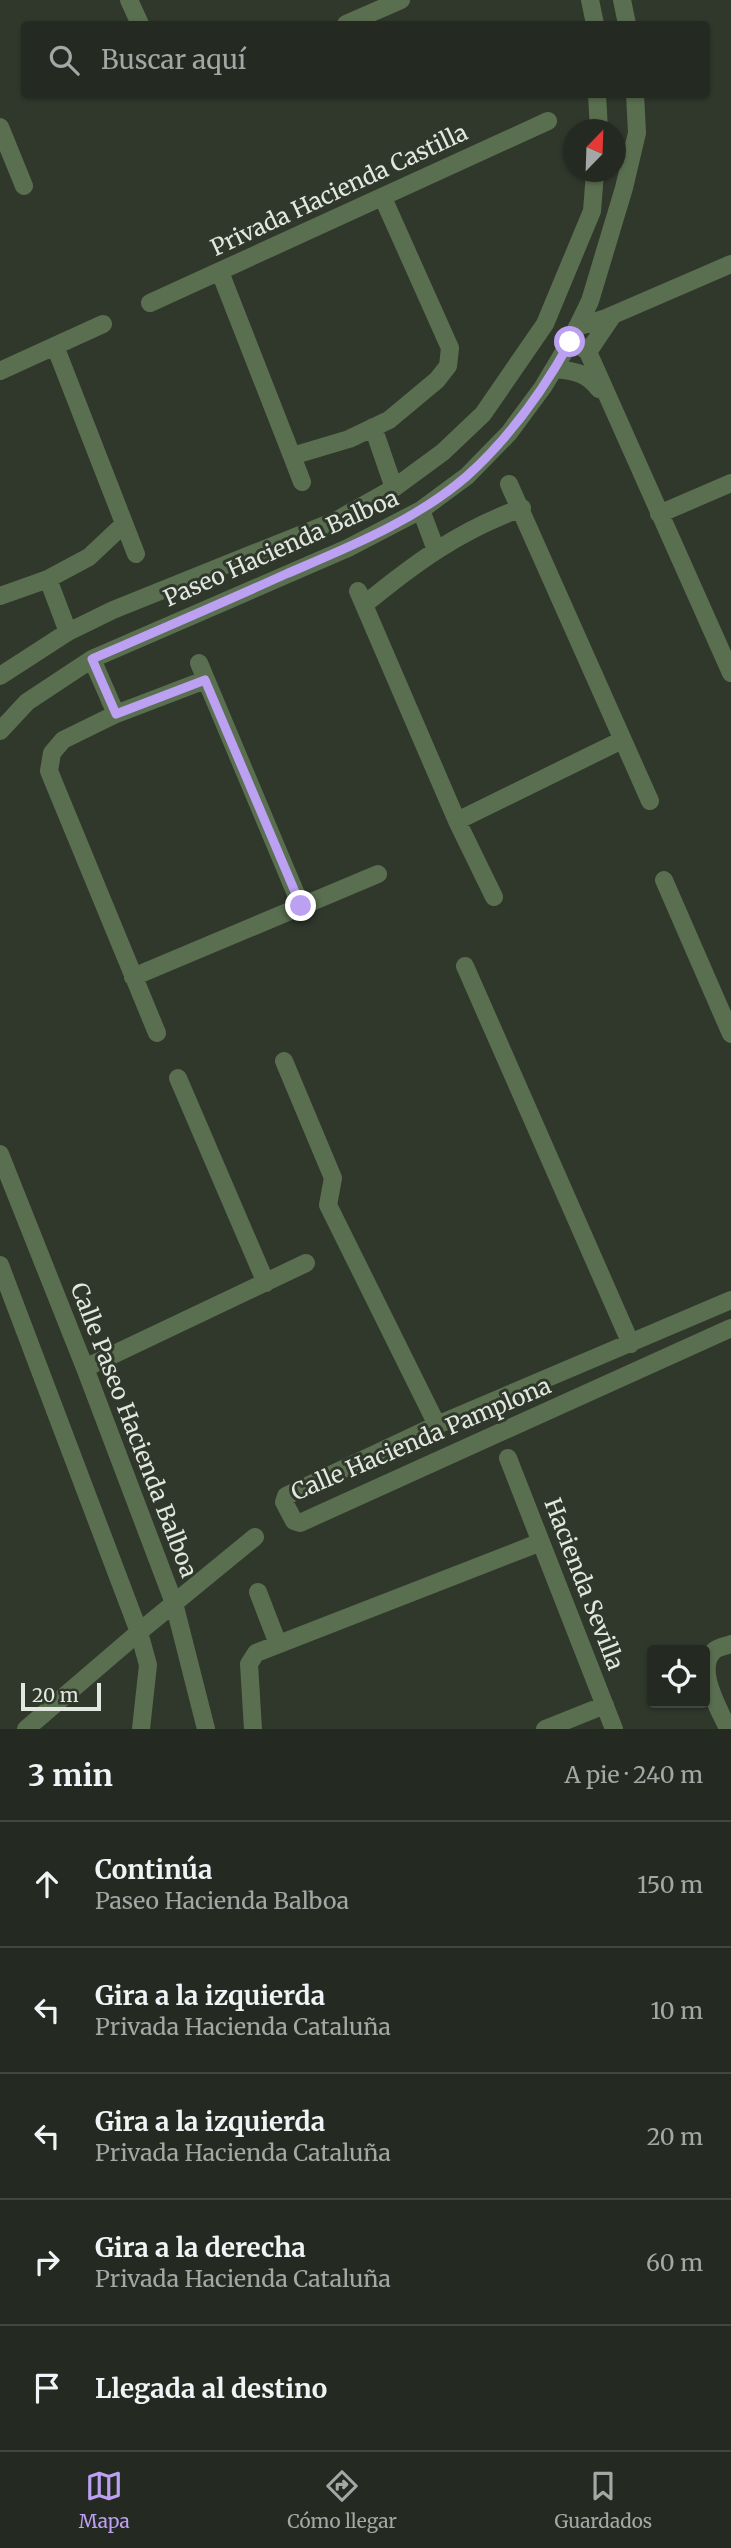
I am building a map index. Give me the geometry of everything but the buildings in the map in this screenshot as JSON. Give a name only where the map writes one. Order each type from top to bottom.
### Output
[{"type":"street","points":[[129,0],[139,21]]},
{"type":"street","points":[[353,21],[401,0]]},
{"type":"street","points":[[590,0],[594,21]]},
{"type":"street","points":[[622,0],[626,21]]},
{"type":"street","points":[[597,98],[598,119]]},
{"type":"street","name":"Paseo Hacienda Balboa","points":[[0,731],[27,702],[92,659],[348,548],[421,510],[467,475],[509,433],[555,369],[574,334],[597,280],[624,188],[637,133],[635,98]]},
{"type":"street","name":"Privada Hacienda Castilla","points":[[150,303],[548,121]]},
{"type":"street","points":[[0,127],[24,186]]},
{"type":"street","name":"Paseo Hacienda Balboa","points":[[0,676],[68,632],[113,610],[337,520],[394,488],[443,453],[483,414],[545,324],[592,211],[594,182]]},
{"type":"street","points":[[292,456],[349,439],[389,420],[438,380],[449,366],[450,348],[383,198]]},
{"type":"street","points":[[731,264],[574,334],[579,344],[588,352],[731,673]]},
{"type":"street","points":[[220,272],[302,482]]},
{"type":"street","points":[[588,352],[613,315]]},
{"type":"street","points":[[0,371],[103,324]]},
{"type":"street","points":[[55,346],[136,554]]},
{"type":"street","points":[[517,368],[543,387]]},
{"type":"street","points":[[555,369],[577,371],[588,376],[608,400]]},
{"type":"street","points":[[373,427],[394,488]]},
{"type":"street","points":[[659,514],[731,482]]},
{"type":"street","points":[[509,484],[522,508],[650,801]]},
{"type":"street","points":[[494,897],[457,821],[362,598],[484,522],[522,508]]},
{"type":"street","points":[[421,510],[436,550]]},
{"type":"street","points":[[0,596],[48,579],[89,557],[123,525]]},
{"type":"street","points":[[48,579],[68,632]]},
{"type":"street","points":[[92,659],[116,714]]},
{"type":"street","points":[[157,1033],[50,771],[52,753],[63,740],[202,671],[301,906]]},
{"type":"street","points":[[457,821],[622,740]]},
{"type":"street","points":[[133,977],[378,874]]},
{"type":"street","points":[[664,880],[731,1034]]},
{"type":"street","points":[[466,967],[631,1343]]},
{"type":"street","points":[[284,1061],[333,1178],[328,1205],[437,1425]]},
{"type":"street","points":[[178,1078],[266,1283]]},
{"type":"street","name":"Calle Paseo Hacienda Balboa","points":[[0,1154],[174,1603],[206,1729]]},
{"type":"street","points":[[85,1368],[306,1263]]},
{"type":"street","points":[[0,1265],[139,1632],[148,1665],[141,1729]]},
{"type":"street","name":"Calle Hacienda Pamplona","points":[[731,1300],[437,1425],[286,1496],[284,1502],[294,1521],[300,1524],[731,1328]]},
{"type":"street","name":"Hacienda Sevilla","points":[[508,1458],[614,1729]]},
{"type":"street","points":[[26,1729],[255,1536]]},
{"type":"street","points":[[253,1729],[249,1664],[256,1653],[541,1542]]},
{"type":"street","points":[[258,1592],[278,1644]]},
{"type":"street","points":[[727,1729],[706,1677],[707,1661],[715,1650],[731,1644]]},
{"type":"street","points":[[545,1729],[605,1705]]},
{"type":"route","points":[[301,906],[205,680],[116,714],[92,659],[348,548],[421,510],[467,475],[509,433],[543,387],[570,342]]}]
